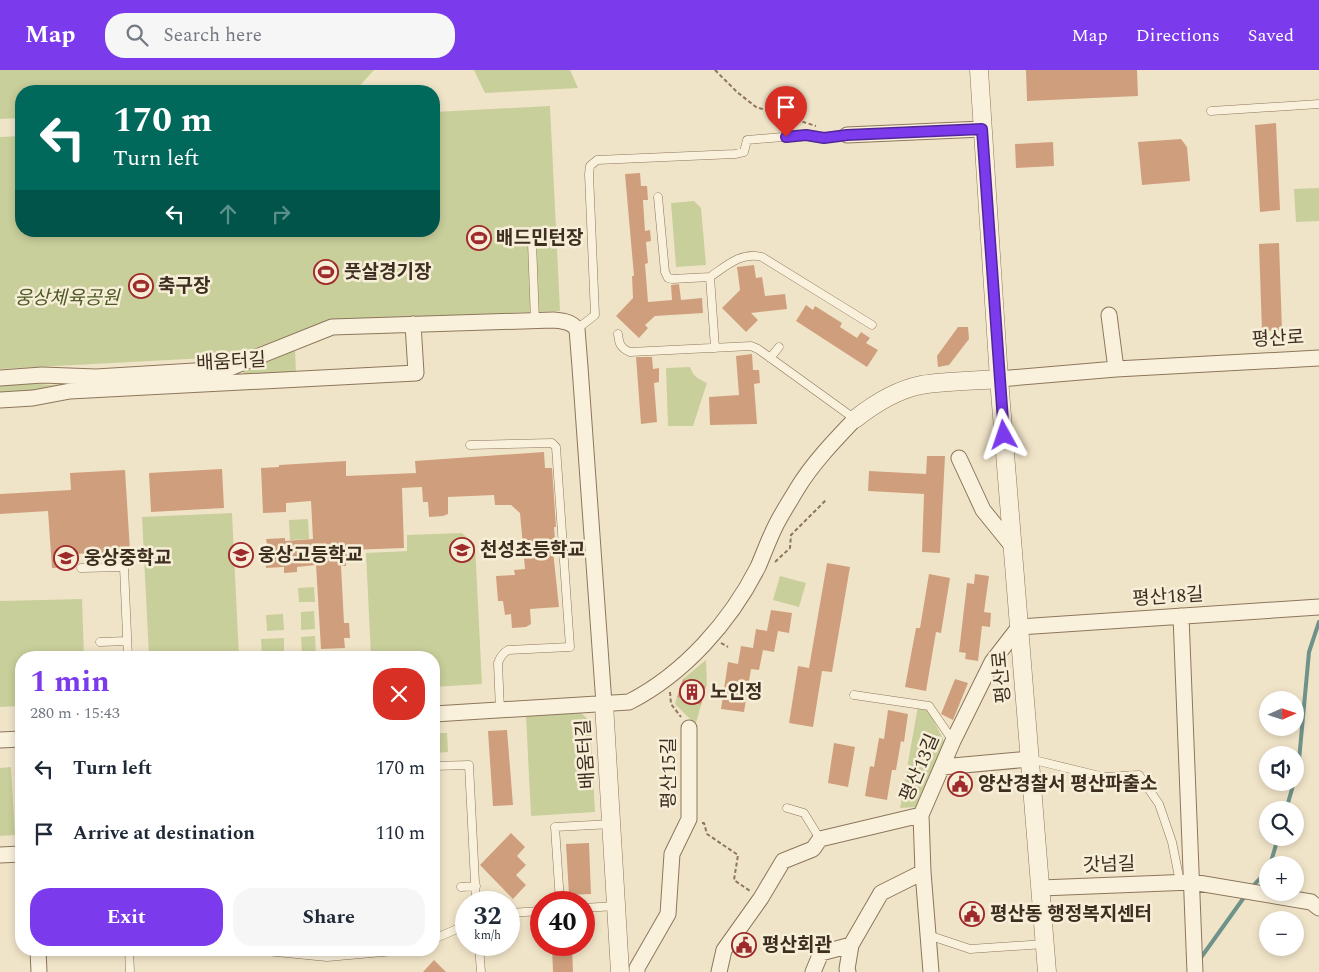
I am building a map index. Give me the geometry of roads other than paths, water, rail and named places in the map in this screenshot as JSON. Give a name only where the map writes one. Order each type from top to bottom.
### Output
[{"type":"street","name":"평산로","points":[[979,70],[999,379],[1047,972]]},
{"type":"street","points":[[847,135],[982,129]]},
{"type":"street","points":[[1109,316],[1116,369]]},
{"type":"street","points":[[227,376],[332,327],[553,320],[566,321],[573,325],[576,329],[604,704]]},
{"type":"street","name":"배움터길","points":[[0,378],[42,375],[96,377],[416,373],[414,324]]},
{"type":"street","name":"평산로","points":[[604,704],[629,702],[655,687],[686,661],[717,629],[749,583],[776,526],[798,487],[854,419],[896,393],[920,386],[1116,369],[1319,358]]},
{"type":"street","name":"배움터길","points":[[0,400],[227,376]]},
{"type":"street","points":[[959,458],[983,510],[1013,547]]},
{"type":"street","name":"평산18길","points":[[1019,627],[1318,607]]},
{"type":"street","points":[[1181,616],[1186,882],[1195,972]]},
{"type":"street","name":"평산13길","points":[[931,972],[923,872],[921,814],[953,741],[992,662],[1019,627]]},
{"type":"street","name":"배움터길","points":[[440,714],[604,704],[620,972]]},
{"type":"street","name":"평산15길","points":[[637,972],[637,968],[668,914],[672,854],[689,819],[689,728]]},
{"type":"street","points":[[0,740],[15,739]]},
{"type":"street","points":[[942,767],[1030,759]]},
{"type":"street","points":[[718,972],[724,950],[761,898],[783,861],[813,849],[820,839],[921,814]]},
{"type":"street","points":[[0,855],[15,854]]},
{"type":"street","points":[[848,972],[851,945],[881,893],[923,872]]},
{"type":"street","name":"갓넘길","points":[[1040,888],[1186,882],[1311,902],[1319,908]]},
{"type":"street","points":[[813,972],[821,953],[851,945]]},
{"type":"street","points":[[38,956],[39,972]]},
{"type":"lane","points":[[1211,111],[1319,104]]},
{"type":"lane","points":[[576,329],[596,315],[589,174],[590,166],[597,160],[735,154],[744,152],[747,140],[806,135],[824,138],[847,135]]},
{"type":"lane","points":[[658,197],[665,272],[668,278],[710,277],[743,256],[752,254],[762,257],[872,325]]},
{"type":"lane","points":[[532,242],[535,321]]},
{"type":"lane","points":[[710,277],[715,348]]},
{"type":"lane","points":[[618,334],[619,344],[623,349],[630,352],[751,346],[854,419]]},
{"type":"lane","points":[[770,358],[779,347]]},
{"type":"lane","points":[[470,445],[552,444],[556,447],[570,647],[508,650],[504,653],[498,663],[500,710]]},
{"type":"lane","points":[[82,568],[124,567],[128,651]]},
{"type":"lane","points":[[100,642],[127,641]]},
{"type":"lane","points":[[854,695],[929,706],[953,741]]},
{"type":"lane","points":[[1030,759],[1104,777],[1139,775],[1159,804],[1186,882]]},
{"type":"lane","points":[[440,766],[469,764],[476,891]]},
{"type":"lane","points":[[787,808],[804,813],[820,839]]},
{"type":"lane","points":[[559,891],[555,827],[612,824]]},
{"type":"lane","points":[[461,887],[476,886]]},
{"type":"lane","points":[[595,907],[617,906]]},
{"type":"lane","points":[[440,936],[455,930]]},
{"type":"lane","points":[[928,935],[970,949],[1044,944]]},
{"type":"lane","points":[[129,956],[130,972]]},
{"type":"lane","points":[[317,956],[338,956]]},
{"type":"lane","points":[[480,956],[481,972]]},
{"type":"waterway","points":[[1300,746],[1309,652],[1319,622]]},
{"type":"waterway","points":[[1289,801],[1291,791]]},
{"type":"waterway","points":[[1273,856],[1276,846]]},
{"type":"waterway","points":[[1251,888],[1259,880]]},
{"type":"waterway","points":[[1200,959],[1245,896]]},
{"type":"place","name":"배드민턴장","points":[[479,238]]},
{"type":"place","name":"풋살경기장","points":[[326,272]]},
{"type":"place","name":"축구장","points":[[141,286]]},
{"type":"place","name":"천성초등학교","points":[[462,550]]},
{"type":"place","name":"웅상고등학교","points":[[241,555]]},
{"type":"place","name":"웅상중학교","points":[[66,558]]},
{"type":"place","name":"노인정","points":[[692,692]]},
{"type":"place","name":"양산경찰서 평산파출소","points":[[960,784]]},
{"type":"place","name":"평산동 행정복지센터","points":[[972,914]]},
{"type":"place","name":"평산회관","points":[[744,945]]},
{"type":"park label","name":"웅상체육공원","points":[[67,298]]}]
